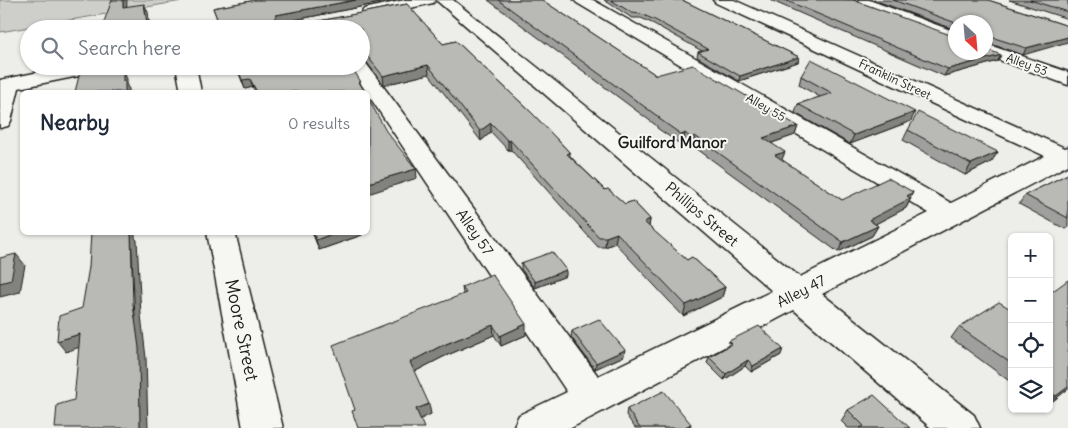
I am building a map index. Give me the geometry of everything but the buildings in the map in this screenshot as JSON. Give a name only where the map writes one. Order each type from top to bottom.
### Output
[{"type":"street","points":[[353,15],[428,0]]},
{"type":"street","name":"Phillips Street","points":[[443,0],[960,428]]},
{"type":"street","name":"Alley 55","points":[[582,0],[950,214]]},
{"type":"street","name":"Franklin Street","points":[[722,0],[1067,156]]},
{"type":"street","points":[[854,0],[948,35]]},
{"type":"street","name":"Alley 53","points":[[993,52],[1068,79]]},
{"type":"street","points":[[0,121],[5,85],[54,75]]},
{"type":"street","points":[[188,75],[191,90]]},
{"type":"street","name":"Alley 57","points":[[364,75],[592,398]]},
{"type":"street","name":"Alley 47","points":[[533,428],[1067,156]]},
{"type":"street","name":"Moore Street","points":[[222,235],[263,428]]},
{"type":"shaded area","points":[[0,0],[188,0],[70,20],[20,20],[20,29],[0,32]]},
{"type":"district","name":"Guilford Manor","points":[[672,142]]}]
